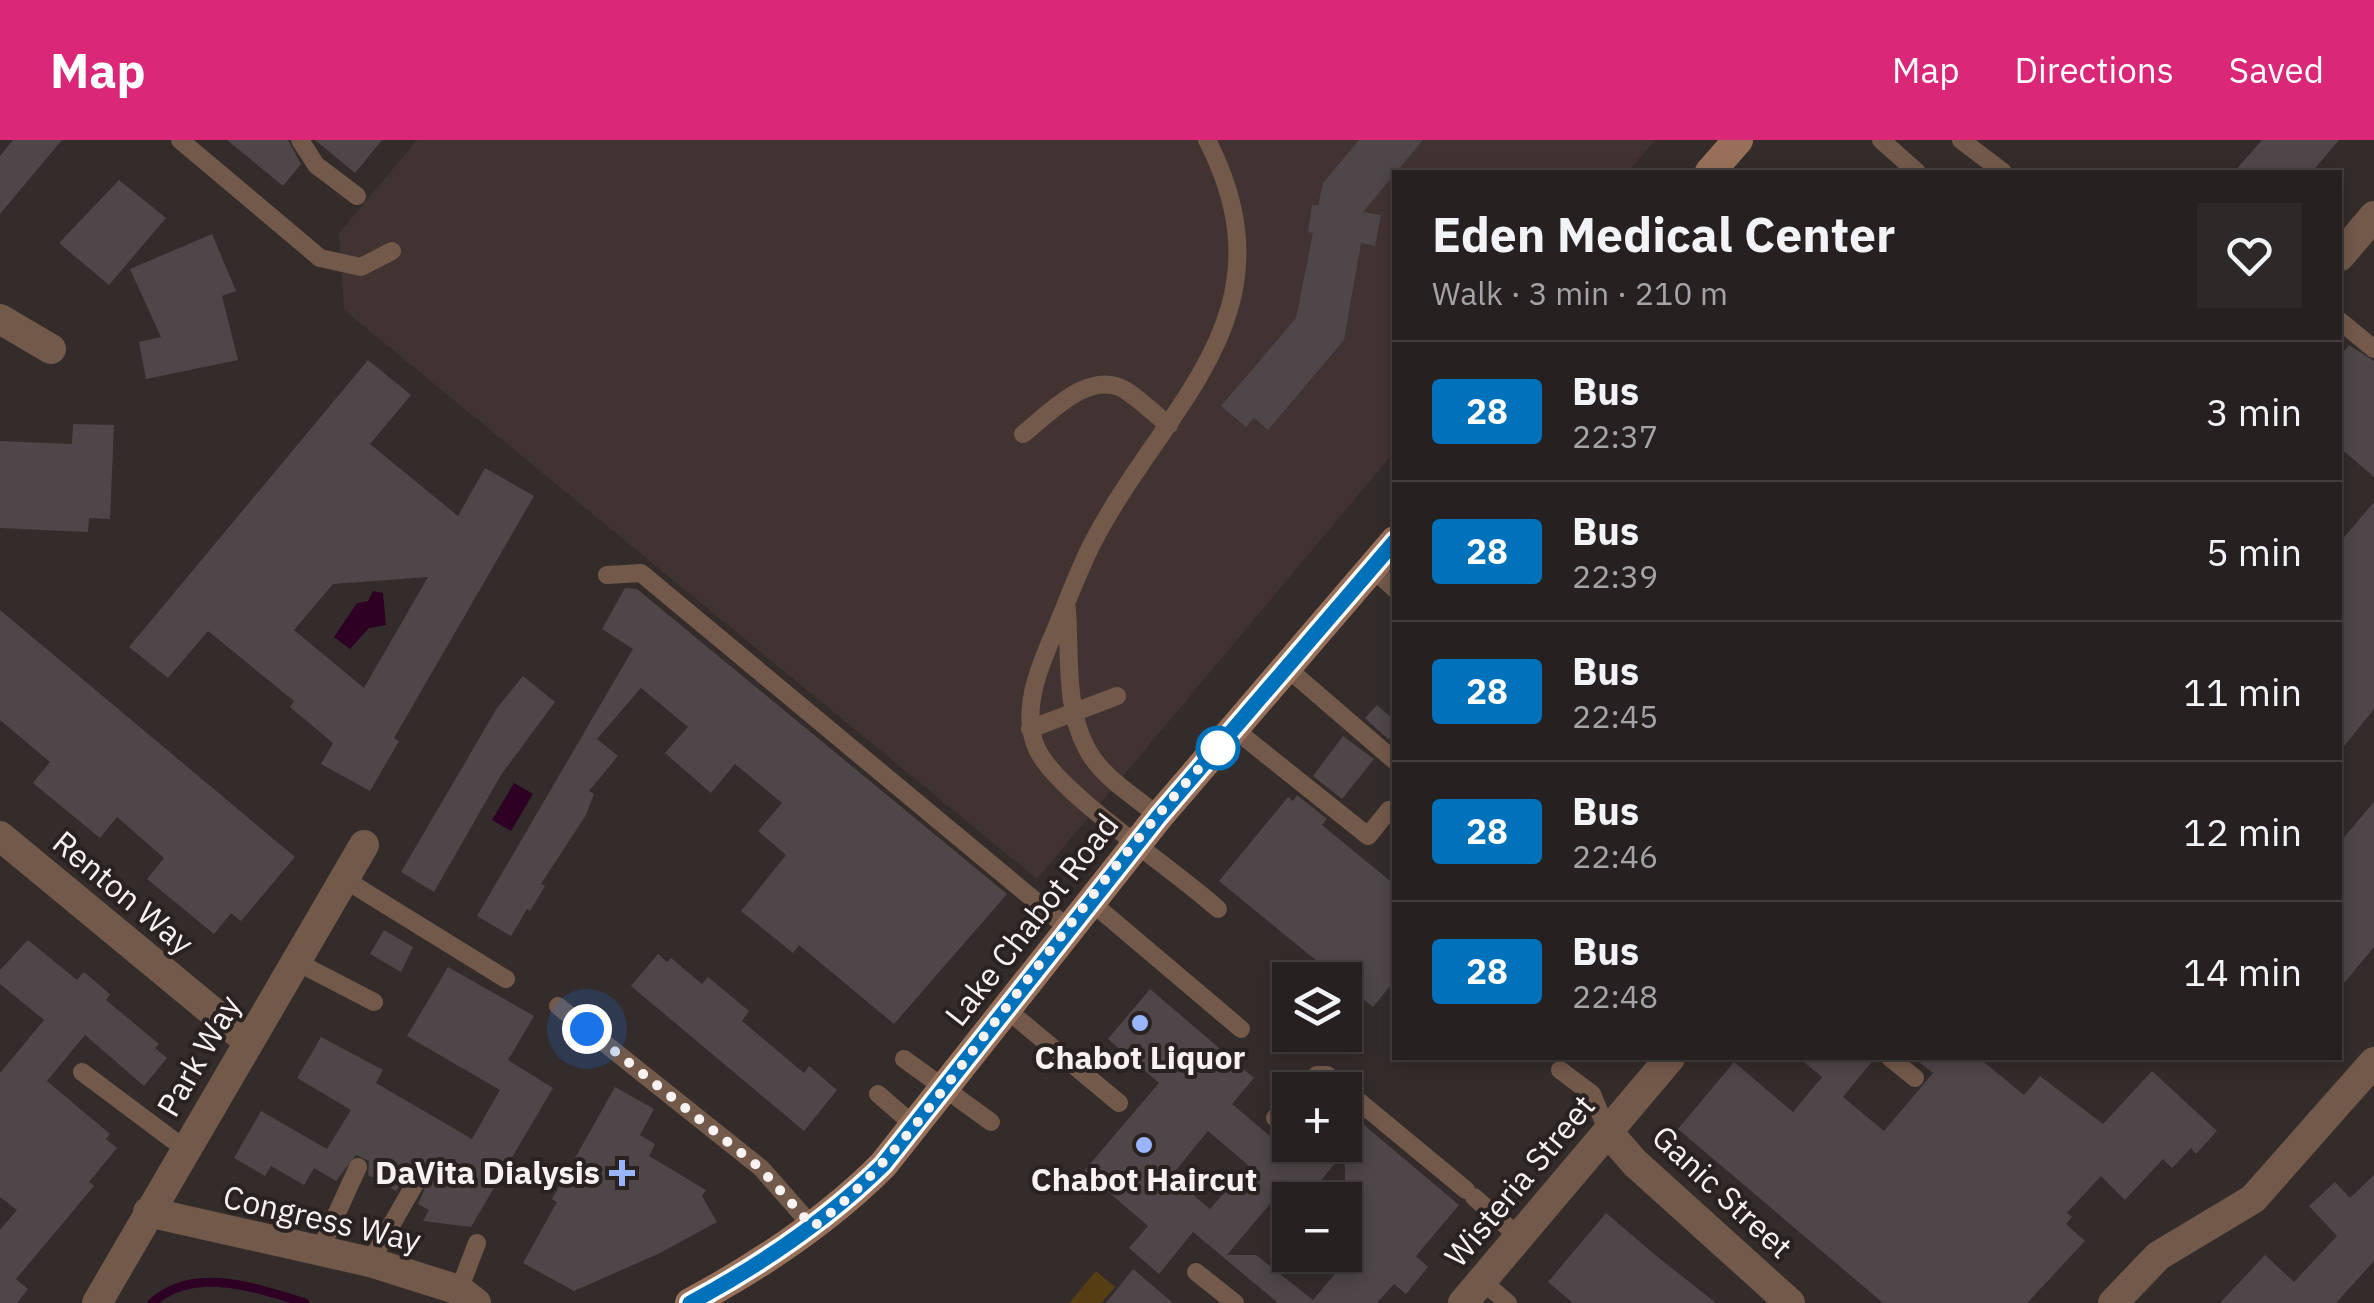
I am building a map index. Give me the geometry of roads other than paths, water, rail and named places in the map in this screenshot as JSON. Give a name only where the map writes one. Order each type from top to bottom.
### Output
[{"type":"main road","points":[[1712,170],[1738,140]]},
{"type":"main road","name":"Lake Chabot Road","points":[[710,1298],[848,1200],[916,1126],[1159,816],[1386,557]]},
{"type":"street","points":[[2342,254],[2374,216]]},
{"type":"street","points":[[0,320],[51,349]]},
{"type":"street","name":"Renton Way","points":[[0,836],[248,1042]]},
{"type":"street","name":"Park Way","points":[[97,1303],[364,845]]},
{"type":"street","name":"Wisteria Street","points":[[1472,1292],[1668,1060]]},
{"type":"street","points":[[2113,1303],[2158,1256],[2253,1198],[2370,1078]]},
{"type":"street","name":"Ganic Street","points":[[1608,1132],[1790,1303]]},
{"type":"street","name":"Congress Way","points":[[148,1212],[370,1262],[468,1297]]},
{"type":"lane","points":[[180,140],[320,258],[361,267],[392,251]]},
{"type":"lane","points":[[300,140],[316,165],[357,196]]},
{"type":"lane","points":[[1207,140],[1223,171],[1231,201],[1237,249],[1232,311],[1212,358],[1093,542],[1033,686],[1030,729],[1050,772],[1218,908]]},
{"type":"lane","points":[[1880,140],[1915,170]]},
{"type":"lane","points":[[1962,140],[2000,170]]},
{"type":"lane","points":[[2342,323],[2374,348]]},
{"type":"lane","points":[[1024,434],[1074,395],[1098,384],[1126,391],[1169,425]]},
{"type":"lane","points":[[607,575],[640,573],[1070,929]]},
{"type":"lane","points":[[1066,604],[1075,714],[1086,749],[1115,781],[1159,816]]},
{"type":"lane","points":[[1286,668],[1392,759]]},
{"type":"lane","points":[[1030,729],[1116,696]]},
{"type":"lane","points":[[1234,729],[1368,836],[1389,810]]},
{"type":"lane","points":[[344,879],[506,979]]},
{"type":"lane","points":[[1090,902],[1241,1029]]},
{"type":"lane","points":[[294,960],[374,1002]]},
{"type":"lane","points":[[558,1006],[760,1168],[813,1227]]},
{"type":"lane","points":[[1005,1008],[1119,1103]]},
{"type":"lane","points":[[904,1058],[991,1122]]},
{"type":"lane","points":[[1892,1060],[1915,1078]]},
{"type":"lane","points":[[1560,1070],[1592,1094],[1608,1132]]},
{"type":"lane","points":[[82,1072],[185,1150]]},
{"type":"lane","points":[[878,1094],[916,1126]]},
{"type":"lane","points":[[1362,1104],[1519,1237]]},
{"type":"lane","points":[[320,1250],[358,1167]]},
{"type":"lane","points":[[370,1262],[416,1182]]},
{"type":"lane","points":[[468,1297],[477,1243]]},
{"type":"lane","points":[[1196,1272],[1235,1303]]},
{"type":"lane","points":[[1472,1292],[1508,1303]]},
{"type":"waterway","points":[[152,1303],[169,1291],[206,1282],[247,1286],[305,1303]]},
{"type":"place","name":"Chabot Liquor","points":[[1140,1023]]},
{"type":"place","name":"Chabot Haircut","points":[[1144,1145]]},
{"type":"place","name":"DaVita Dialysis","points":[[622,1173]]}]
